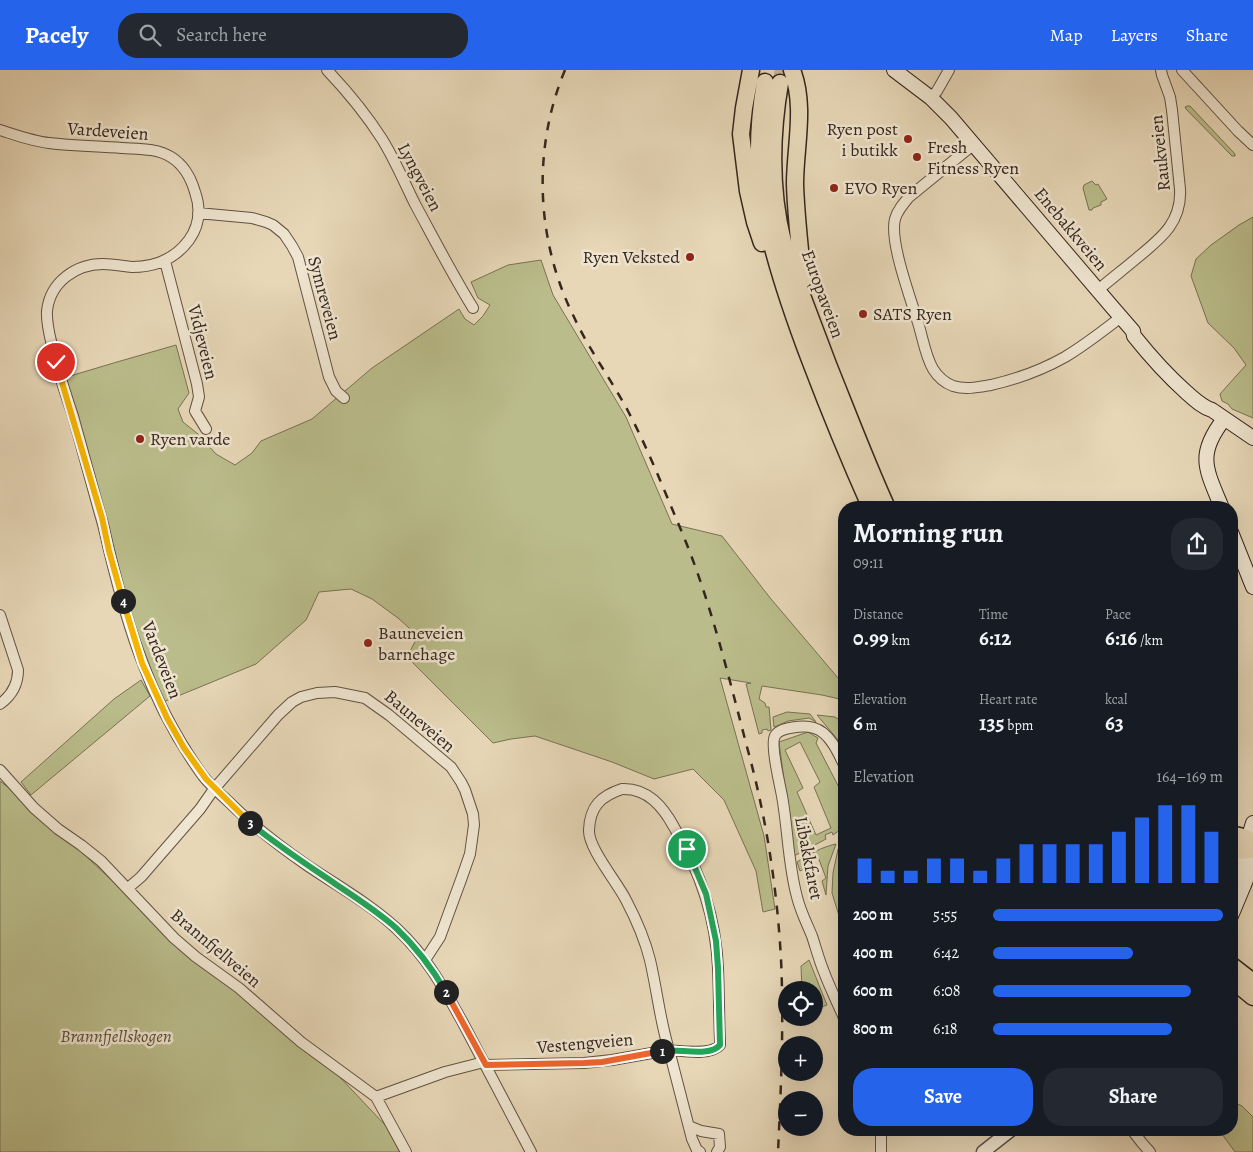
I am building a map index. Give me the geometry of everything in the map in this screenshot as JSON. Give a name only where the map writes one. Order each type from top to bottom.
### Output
[{"type":"highway","points":[[751,70],[741,134],[748,191],[760,237],[786,295]]},
{"type":"highway","points":[[792,70],[799,98],[795,183],[804,300]]},
{"type":"highway","name":"Europaveien","points":[[868,501],[822,392],[786,295],[769,233],[761,190],[759,132],[760,110],[772,83],[775,189],[784,243],[857,438],[884,501]]},
{"type":"highway","points":[[1238,970],[1253,982]]},
{"type":"highway","points":[[1238,985],[1253,997]]},
{"type":"main road","name":"Enebakkveien","points":[[894,70],[931,98],[951,118],[1133,331],[1138,332],[1163,362],[1212,410],[1253,438]]},
{"type":"main road","points":[[1219,501],[1209,475],[1206,457],[1210,440],[1224,419]]},
{"type":"main road","points":[[1238,550],[1253,587]]},
{"type":"main road","points":[[1238,888],[1253,823]]},
{"type":"main road","points":[[1238,871],[1247,848]]},
{"type":"street","name":"Lyngveien","points":[[327,70],[345,89],[382,138],[461,289],[473,308]]},
{"type":"street","points":[[931,98],[949,70]]},
{"type":"street","name":"Raukveien","points":[[1098,290],[1163,236],[1179,208],[1181,199],[1180,182],[1172,110],[1170,97],[1161,70]]},
{"type":"street","points":[[1182,70],[1253,145]]},
{"type":"street","name":"Vardeveien","points":[[0,130],[48,143],[158,151],[170,156],[182,166],[190,178],[197,196],[198,222],[195,231],[183,247],[165,260],[153,265],[103,264],[92,265],[72,272],[55,288],[49,300],[47,319],[56,362],[142,663],[167,718],[184,748],[214,788],[273,842],[375,911],[401,933],[425,960],[449,997],[531,1152]]},
{"type":"street","points":[[974,144],[909,197],[900,208],[895,220],[895,240],[908,292],[927,356],[939,376],[952,386],[970,388],[1009,381],[1066,356],[1121,317]]},
{"type":"street","name":"Symreveien","points":[[198,213],[252,218],[266,222],[284,234],[298,257],[331,382],[336,391],[344,398]]},
{"type":"street","name":"Vidjeveien","points":[[165,260],[197,384],[199,397],[195,411],[206,429]]},
{"type":"street","points":[[0,615],[18,670],[18,678],[12,692],[0,704]]},
{"type":"street","name":"Bauneveien","points":[[128,888],[141,877],[200,808],[214,788],[278,715],[292,702],[301,697],[317,693],[335,692],[350,694],[365,698],[389,715],[451,768],[465,790],[473,814],[474,825],[470,854],[440,937],[425,960]]},
{"type":"street","name":"Libakkfaret","points":[[838,754],[824,734],[810,727],[797,727],[778,732],[774,736],[776,766],[797,898],[824,973],[838,1004]]},
{"type":"street","name":"Brannfjellveien","points":[[0,770],[34,808],[101,862],[128,888],[167,931],[196,956],[239,988],[301,1042],[376,1097],[406,1152]]},
{"type":"street","name":"Vestengveien","points":[[376,1097],[445,1072],[485,1063],[584,1063],[607,1061],[669,1050],[702,1052],[716,1049],[720,1045],[716,941],[699,876],[687,849],[669,818],[654,801],[639,791],[631,789],[622,790],[604,797],[595,807],[592,813],[589,837],[595,850],[626,898],[643,938],[669,1050]]},
{"type":"street","points":[[669,1050],[692,1139],[697,1150],[700,1152]]},
{"type":"street","points":[[689,1126],[701,1131],[719,1134],[720,1146],[718,1152]]},
{"type":"street","points":[[881,1136],[881,1152]]},
{"type":"street","points":[[983,1152],[1003,1136]]},
{"type":"street","points":[[1136,1136],[1150,1152]]},
{"type":"green space","points":[[1190,106],[1235,156],[1232,156],[1186,109],[1185,107]]},
{"type":"green space","points":[[1092,181],[1096,185],[1098,184],[1107,199],[1101,202],[1101,205],[1089,210],[1083,188],[1084,185]]},
{"type":"green space","points":[[1253,217],[1253,418],[1232,409],[1222,401],[1220,394],[1246,365],[1234,348],[1208,323],[1191,276],[1196,259],[1211,245]]},
{"type":"green space","points":[[541,260],[553,295],[626,417],[672,524],[722,536],[771,599],[838,678],[838,699],[762,686],[759,699],[765,703],[766,707],[769,707],[771,730],[762,730],[762,733],[759,734],[746,684],[751,683],[720,678],[764,836],[775,909],[763,912],[756,871],[724,800],[693,769],[654,779],[612,762],[535,736],[493,743],[407,657],[418,636],[372,599],[351,589],[319,592],[306,620],[256,664],[156,705],[135,657],[60,379],[176,345],[189,393],[178,409],[183,422],[198,434],[216,454],[235,465],[252,453],[261,441],[312,419],[372,368],[459,309],[465,319],[474,325],[490,305],[478,298],[471,282],[508,265]]},
{"type":"green space","points":[[141,680],[150,696],[31,795],[21,782],[114,699]]},
{"type":"green space","points":[[787,712],[810,714],[816,722],[809,718],[788,721],[774,727],[773,717]]},
{"type":"green space","points":[[817,715],[838,719],[838,740]]},
{"type":"green space","points":[[808,732],[818,738],[816,743],[838,785],[838,831],[833,835],[832,832],[825,835],[826,839],[794,856],[779,742]],"holes":[[[800,742],[820,782],[814,787],[831,828],[816,835],[797,792],[803,788],[785,750]]]},
{"type":"green space","name":"Brannfjellskogen","points":[[0,781],[32,806],[119,887],[318,1054],[386,1126],[400,1152],[0,1152]]},
{"type":"green space","points":[[836,844],[828,866],[826,895],[822,881],[826,878],[818,857],[804,863],[804,869],[800,871],[797,862],[816,851]]},
{"type":"green space","points":[[838,849],[838,912],[832,893],[833,873]]},
{"type":"green space","points":[[809,960],[817,981],[802,981],[801,966]]},
{"type":"green space","points":[[823,995],[827,1005],[823,1007]]},
{"type":"green space","points":[[1238,1104],[1253,1117],[1253,1152],[1235,1152],[1223,1136],[1238,1136]]},
{"type":"tunnel","points":[[780,83],[783,70]]},
{"type":"railway","points":[[565,70],[554,100],[547,131],[543,163],[543,195],[552,257],[561,288],[574,317],[635,425],[656,470],[691,556],[710,610],[725,664],[754,773],[765,825],[777,905],[782,983],[778,1152]]},
{"type":"place","name":"Ryen post i butikk","points":[[908,139]]},
{"type":"place","name":"Fresh Fitness Ryen","points":[[917,157]]},
{"type":"place","name":"EVO Ryen","points":[[834,188]]},
{"type":"place","name":"Ryen Veksted","points":[[690,257]]},
{"type":"place","name":"SATS Ryen","points":[[863,314]]},
{"type":"place","name":"Ryen varde","points":[[140,439]]},
{"type":"place","name":"Bauneveien barnehage","points":[[368,643]]},
{"type":"route","points":[[56,362],[142,663],[167,718],[184,748],[206,779],[249,822],[273,842],[375,911],[411,944],[436,976],[486,1065],[602,1062],[669,1050],[702,1052],[719,1047],[716,941],[706,894],[687,849]]}]
